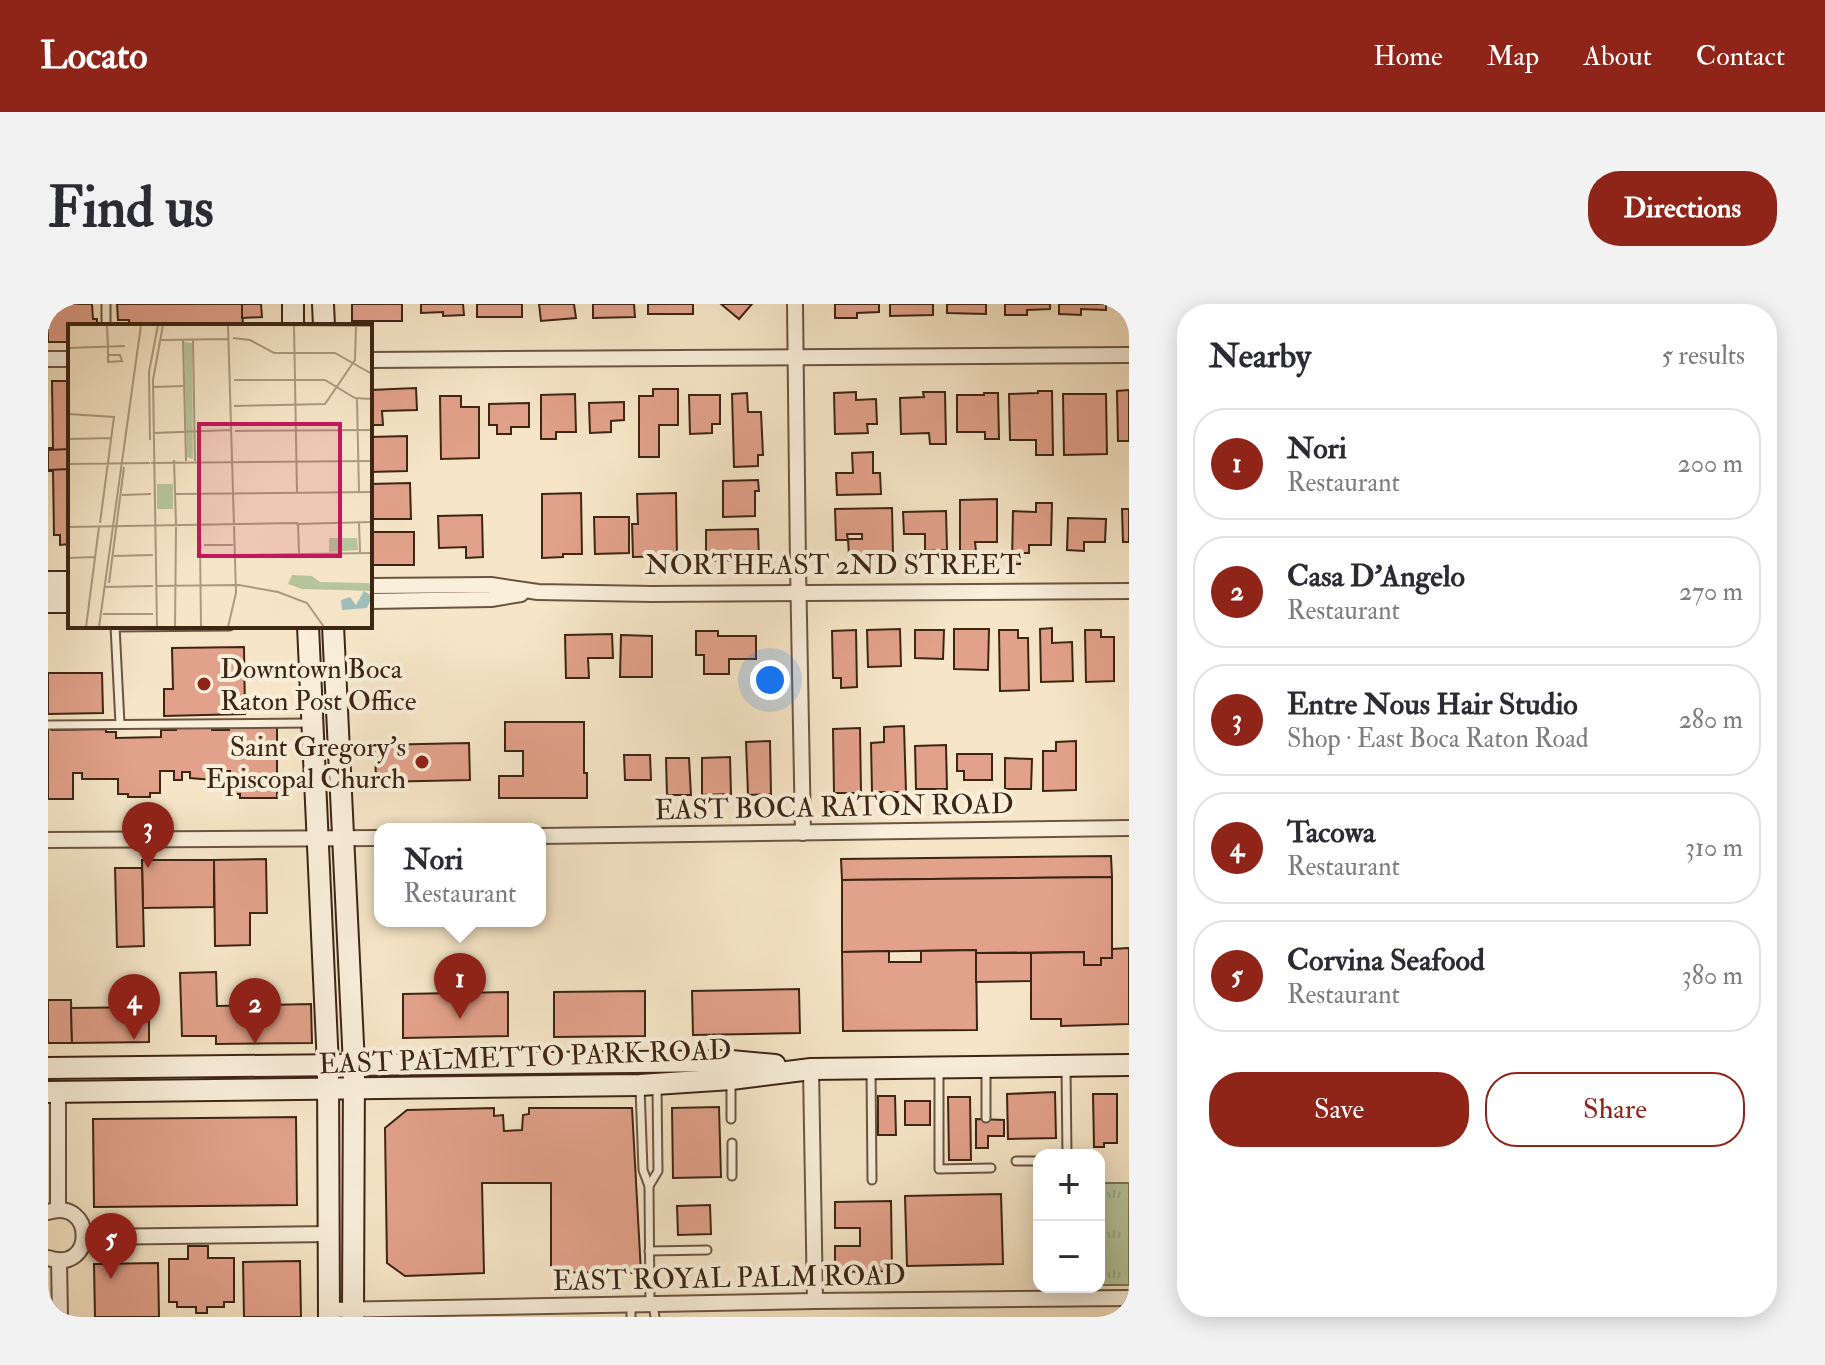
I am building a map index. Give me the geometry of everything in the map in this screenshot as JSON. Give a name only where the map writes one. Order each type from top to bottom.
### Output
[{"type":"main road","points":[[323,304],[324,324]]},
{"type":"main road","points":[[308,628],[328,1066],[329,1314]]},
{"type":"main road","points":[[333,628],[354,1065],[353,1313]]},
{"type":"main road","name":"EAST PALMETTO PARK ROAD","points":[[48,1068],[731,1061],[811,1069]]},
{"type":"main road","name":"EAST PALMETTO PARK ROAD","points":[[53,1092],[649,1085],[811,1069],[1129,1065]]},
{"type":"street","points":[[795,304],[803,833]]},
{"type":"street","points":[[372,360],[1129,355]]},
{"type":"street","name":"NORTHEAST 2ND STREET","points":[[372,586],[491,599],[538,592],[1129,591]]},
{"type":"street","name":"NORTHEAST 2ND STREET","points":[[372,601],[451,593]]},
{"type":"street","name":"EAST BOCA RATON ROAD","points":[[546,836],[1129,828]]},
{"type":"street","points":[[48,840],[374,838]]},
{"type":"street","points":[[811,1069],[815,1301]]},
{"type":"street","points":[[53,1092],[53,1211],[74,1215],[80,1221],[85,1237],[74,1256],[54,1259],[60,1317]]},
{"type":"street","points":[[85,1237],[329,1234]]},
{"type":"street","name":"EAST ROYAL PALM ROAD","points":[[329,1314],[728,1310],[815,1301],[1129,1298]]},
{"type":"lane","points":[[115,628],[120,724]]},
{"type":"lane","points":[[48,725],[312,722]]},
{"type":"lane","points":[[986,1066],[986,1118]]},
{"type":"lane","points":[[1067,1066],[1067,1149]]},
{"type":"lane","points":[[871,1067],[872,1180]]},
{"type":"lane","points":[[939,1067],[939,1169],[991,1168]]},
{"type":"lane","points":[[731,1079],[731,1119]]},
{"type":"lane","points":[[649,1085],[643,1170],[649,1186],[653,1309]]},
{"type":"lane","points":[[649,1085],[658,1171],[649,1186]]},
{"type":"lane","points":[[732,1143],[732,1176]]},
{"type":"lane","points":[[1016,1161],[1033,1161]]},
{"type":"lane","points":[[649,1251],[707,1250]]},
{"type":"green space","points":[[1105,1183],[1129,1183],[1129,1285],[1105,1285]]},
{"type":"building","points":[[48,304],[92,304],[93,319],[97,319],[97,324],[68,324],[68,342],[48,342]]},
{"type":"building","points":[[117,304],[242,304],[243,324],[129,324],[129,320],[118,320]]},
{"type":"building","points":[[242,304],[261,304],[262,317],[242,318]]},
{"type":"building","points":[[352,304],[402,304],[402,321],[352,321]]},
{"type":"building","points":[[421,304],[463,304],[464,315],[421,313]]},
{"type":"building","points":[[477,304],[522,304],[522,317],[477,317]]},
{"type":"building","points":[[539,304],[574,304],[576,318],[541,321]]},
{"type":"building","points":[[593,304],[634,304],[635,317],[593,318]]},
{"type":"building","points":[[648,304],[693,304],[693,314],[648,314]]},
{"type":"building","points":[[721,304],[752,304],[739,319]]},
{"type":"building","points":[[835,304],[879,304],[879,312],[857,313],[857,318],[835,318]]},
{"type":"building","points":[[890,304],[933,304],[933,315],[890,316]]},
{"type":"building","points":[[947,304],[986,304],[986,314],[947,313]]},
{"type":"building","points":[[1005,304],[1050,304],[1050,309],[1027,310],[1027,315],[1005,315]]},
{"type":"building","points":[[1059,304],[1106,304],[1106,310],[1081,309],[1081,315],[1059,314]]},
{"type":"building","points":[[52,381],[68,381],[68,544],[60,545],[60,535],[54,535],[53,471],[48,471],[48,448],[53,448]]},
{"type":"building","points":[[416,388],[417,410],[382,411],[383,425],[372,425],[372,390]]},
{"type":"building","points":[[653,389],[678,389],[678,425],[659,425],[659,457],[639,457],[639,396],[653,396]]},
{"type":"building","points":[[1129,390],[1129,441],[1118,441],[1117,391]]},
{"type":"building","points":[[1052,391],[1053,455],[1036,455],[1036,440],[1010,440],[1009,394]]},
{"type":"building","points":[[856,392],[856,400],[876,399],[877,424],[867,424],[868,433],[835,434],[834,393]]},
{"type":"building","points":[[923,392],[945,392],[946,444],[930,444],[929,433],[901,434],[900,398],[924,397]]},
{"type":"building","points":[[747,393],[748,412],[761,412],[763,455],[758,455],[758,466],[734,467],[732,394]]},
{"type":"building","points":[[998,393],[999,439],[985,439],[985,432],[957,432],[957,395]]},
{"type":"building","points":[[575,394],[576,432],[556,432],[556,439],[541,439],[541,395]]},
{"type":"building","points":[[1063,394],[1106,394],[1107,454],[1064,455]]},
{"type":"building","points":[[689,395],[720,395],[720,424],[712,424],[712,433],[690,434]]},
{"type":"building","points":[[440,396],[461,396],[461,407],[479,407],[479,458],[441,459]]},
{"type":"building","points":[[624,402],[624,420],[611,421],[611,432],[590,433],[589,403]]},
{"type":"building","points":[[529,403],[529,427],[511,427],[511,434],[497,434],[497,425],[489,425],[489,404]]},
{"type":"building","points":[[407,436],[407,471],[372,472],[372,437]]},
{"type":"building","points":[[68,449],[68,469],[48,470],[48,450]]},
{"type":"building","points":[[873,452],[873,473],[880,473],[881,494],[837,495],[836,473],[853,473],[852,453]]},
{"type":"building","points":[[758,480],[755,516],[723,517],[723,481]]},
{"type":"building","points":[[410,483],[411,519],[372,519],[372,484]]},
{"type":"building","points":[[581,493],[582,554],[542,558],[542,494]]},
{"type":"building","points":[[676,493],[677,556],[633,557],[632,524],[638,524],[637,494]]},
{"type":"building","points":[[997,499],[997,542],[975,542],[976,551],[960,551],[960,500]]},
{"type":"building","points":[[1036,503],[1052,503],[1051,545],[1029,545],[1029,553],[1021,553],[1020,564],[1012,564],[1013,511],[1036,512]]},
{"type":"building","points":[[892,508],[893,555],[849,556],[848,539],[862,539],[862,534],[847,534],[848,540],[836,540],[835,509]]},
{"type":"building","points":[[1122,509],[1129,509],[1129,542],[1123,542]]},
{"type":"building","points":[[946,511],[947,550],[925,551],[925,534],[904,534],[903,512]]},
{"type":"building","points":[[482,515],[483,557],[466,558],[466,547],[439,548],[438,516]]},
{"type":"building","points":[[594,517],[629,517],[629,553],[595,554]]},
{"type":"building","points":[[1068,518],[1106,519],[1105,542],[1084,542],[1084,551],[1067,550]]},
{"type":"building","points":[[758,529],[759,560],[706,561],[706,530]]},
{"type":"building","points":[[372,532],[414,532],[414,565],[372,565]]},
{"type":"building","points":[[1052,628],[1052,643],[1072,642],[1073,681],[1041,682],[1040,629]]},
{"type":"building","points":[[900,629],[901,666],[868,667],[867,630]]},
{"type":"building","points":[[954,629],[989,629],[988,670],[954,669]]},
{"type":"building","points":[[856,630],[857,687],[841,688],[841,678],[833,678],[832,631]]},
{"type":"building","points":[[915,630],[944,630],[943,659],[915,658]]},
{"type":"building","points":[[999,630],[1018,630],[1018,638],[1028,638],[1029,690],[1000,691]]},
{"type":"building","points":[[1085,630],[1101,630],[1101,637],[1114,637],[1114,681],[1086,682]]},
{"type":"building","points":[[696,631],[718,631],[718,636],[756,636],[756,659],[729,659],[729,674],[704,674],[704,655],[696,655]]},
{"type":"building","points":[[612,634],[613,658],[588,658],[589,678],[566,678],[565,635]]},
{"type":"building","points":[[621,635],[652,636],[652,677],[620,677]]},
{"type":"building","points":[[244,647],[245,714],[164,716],[164,689],[173,689],[172,648]]},
{"type":"building","points":[[48,673],[102,673],[103,713],[48,714]]},
{"type":"building","points":[[505,722],[584,722],[587,798],[499,798],[499,776],[523,776],[523,751],[505,751]]},
{"type":"building","points":[[277,725],[277,798],[240,798],[240,794],[230,794],[230,771],[220,771],[220,777],[213,777],[213,780],[190,778],[190,772],[182,772],[182,780],[174,780],[174,771],[160,771],[160,793],[150,793],[150,797],[118,794],[118,779],[82,779],[82,773],[73,773],[73,799],[48,799],[48,728],[106,729],[106,732],[116,732],[116,738],[161,737],[161,730],[176,730],[176,727],[229,730],[229,727]]},
{"type":"building","points":[[904,726],[906,792],[872,792],[871,743],[884,742],[884,727]]},
{"type":"building","points":[[860,728],[861,793],[834,793],[833,729]]},
{"type":"building","points":[[770,741],[771,794],[748,795],[746,742]]},
{"type":"building","points":[[1076,741],[1076,790],[1043,791],[1043,751],[1056,751],[1056,742]]},
{"type":"building","name":"Saint Gregory's Episcopal Church","points":[[469,743],[470,780],[376,782],[375,745]]},
{"type":"building","points":[[946,745],[947,789],[916,789],[915,746]]},
{"type":"building","points":[[957,754],[992,754],[992,780],[964,780],[964,771],[957,771]]},
{"type":"building","points":[[624,755],[650,755],[651,780],[625,780]]},
{"type":"building","points":[[730,757],[731,794],[702,795],[702,758]]},
{"type":"building","points":[[666,758],[689,758],[691,795],[667,795]]},
{"type":"building","points":[[1005,758],[1032,759],[1031,789],[1005,789]]},
{"type":"building","points":[[1111,856],[1112,877],[842,880],[841,859]]},
{"type":"building","points":[[266,859],[267,913],[250,913],[250,945],[215,946],[214,860]]},
{"type":"building","points":[[142,860],[214,860],[214,907],[143,908]]},
{"type":"building","points":[[115,868],[142,868],[144,946],[117,947]]},
{"type":"building","points":[[1112,877],[1112,958],[1101,958],[1101,965],[1084,965],[1084,952],[842,952],[842,880]]},
{"type":"building","points":[[1129,948],[1129,1024],[1061,1026],[1061,1019],[1031,1019],[1031,953],[1084,952],[1084,965],[1101,965],[1101,958],[1112,958],[1112,949]]},
{"type":"building","points":[[976,950],[977,1030],[843,1031],[842,952],[889,951],[889,962],[921,962],[921,951]]},
{"type":"building","points":[[976,953],[1031,953],[1031,981],[976,982]]},
{"type":"building","points":[[216,972],[217,1006],[311,1004],[312,1043],[216,1044],[216,1036],[182,1036],[180,973]]},
{"type":"building","points":[[799,989],[800,1033],[693,1035],[692,991]]},
{"type":"building","points":[[645,991],[645,1036],[554,1037],[554,992]]},
{"type":"building","points":[[508,992],[508,1036],[403,1038],[403,994]]},
{"type":"building","points":[[48,1000],[71,1000],[72,1043],[48,1043]]},
{"type":"building","points":[[149,1007],[149,1042],[72,1043],[71,1008]]},
{"type":"building","points":[[1055,1092],[1056,1138],[1008,1139],[1007,1094]]},
{"type":"building","points":[[1093,1094],[1117,1094],[1117,1143],[1094,1147]]},
{"type":"building","points":[[878,1096],[895,1096],[896,1135],[878,1135]]},
{"type":"building","points":[[948,1097],[970,1097],[971,1160],[949,1160]]},
{"type":"building","points":[[905,1101],[930,1101],[930,1125],[905,1125]]},
{"type":"building","points":[[719,1107],[721,1177],[673,1178],[672,1108]]},
{"type":"building","points":[[494,1108],[494,1116],[503,1115],[504,1131],[522,1130],[523,1115],[529,1114],[529,1108],[632,1108],[641,1273],[551,1272],[551,1183],[482,1183],[484,1273],[405,1276],[387,1263],[385,1128],[407,1110]]},
{"type":"building","points":[[296,1117],[297,1205],[94,1207],[93,1119]]},
{"type":"building","points":[[976,1119],[1004,1120],[1004,1136],[988,1136],[988,1148],[976,1148]]},
{"type":"building","points":[[1001,1194],[1003,1264],[907,1266],[905,1196]]},
{"type":"building","points":[[891,1201],[892,1271],[835,1272],[835,1246],[860,1246],[860,1228],[835,1228],[835,1202]]},
{"type":"building","points":[[710,1205],[711,1234],[678,1235],[677,1206]]},
{"type":"building","points":[[188,1246],[208,1246],[208,1258],[234,1258],[234,1302],[224,1302],[224,1307],[207,1307],[207,1313],[196,1313],[196,1307],[177,1307],[177,1302],[169,1302],[169,1259],[188,1259]]},
{"type":"building","points":[[300,1261],[301,1317],[244,1317],[243,1262]]},
{"type":"building","points":[[158,1263],[159,1317],[95,1317],[94,1264]]},
{"type":"place","name":"Downtown Boca Raton Post Office","points":[[204,684]]},
{"type":"place","name":"Saint Gregory's Episcopal Church","points":[[422,762]]},
{"type":"place","name":"Entre Nous Hair Studio","points":[[148,868]]},
{"type":"place","name":"Nori","points":[[460,1019]]},
{"type":"place","name":"Tacowa","points":[[134,1040]]},
{"type":"place","name":"Casa D'Angelo","points":[[255,1044]]},
{"type":"place","name":"Corvina Seafood","points":[[111,1279]]}]
